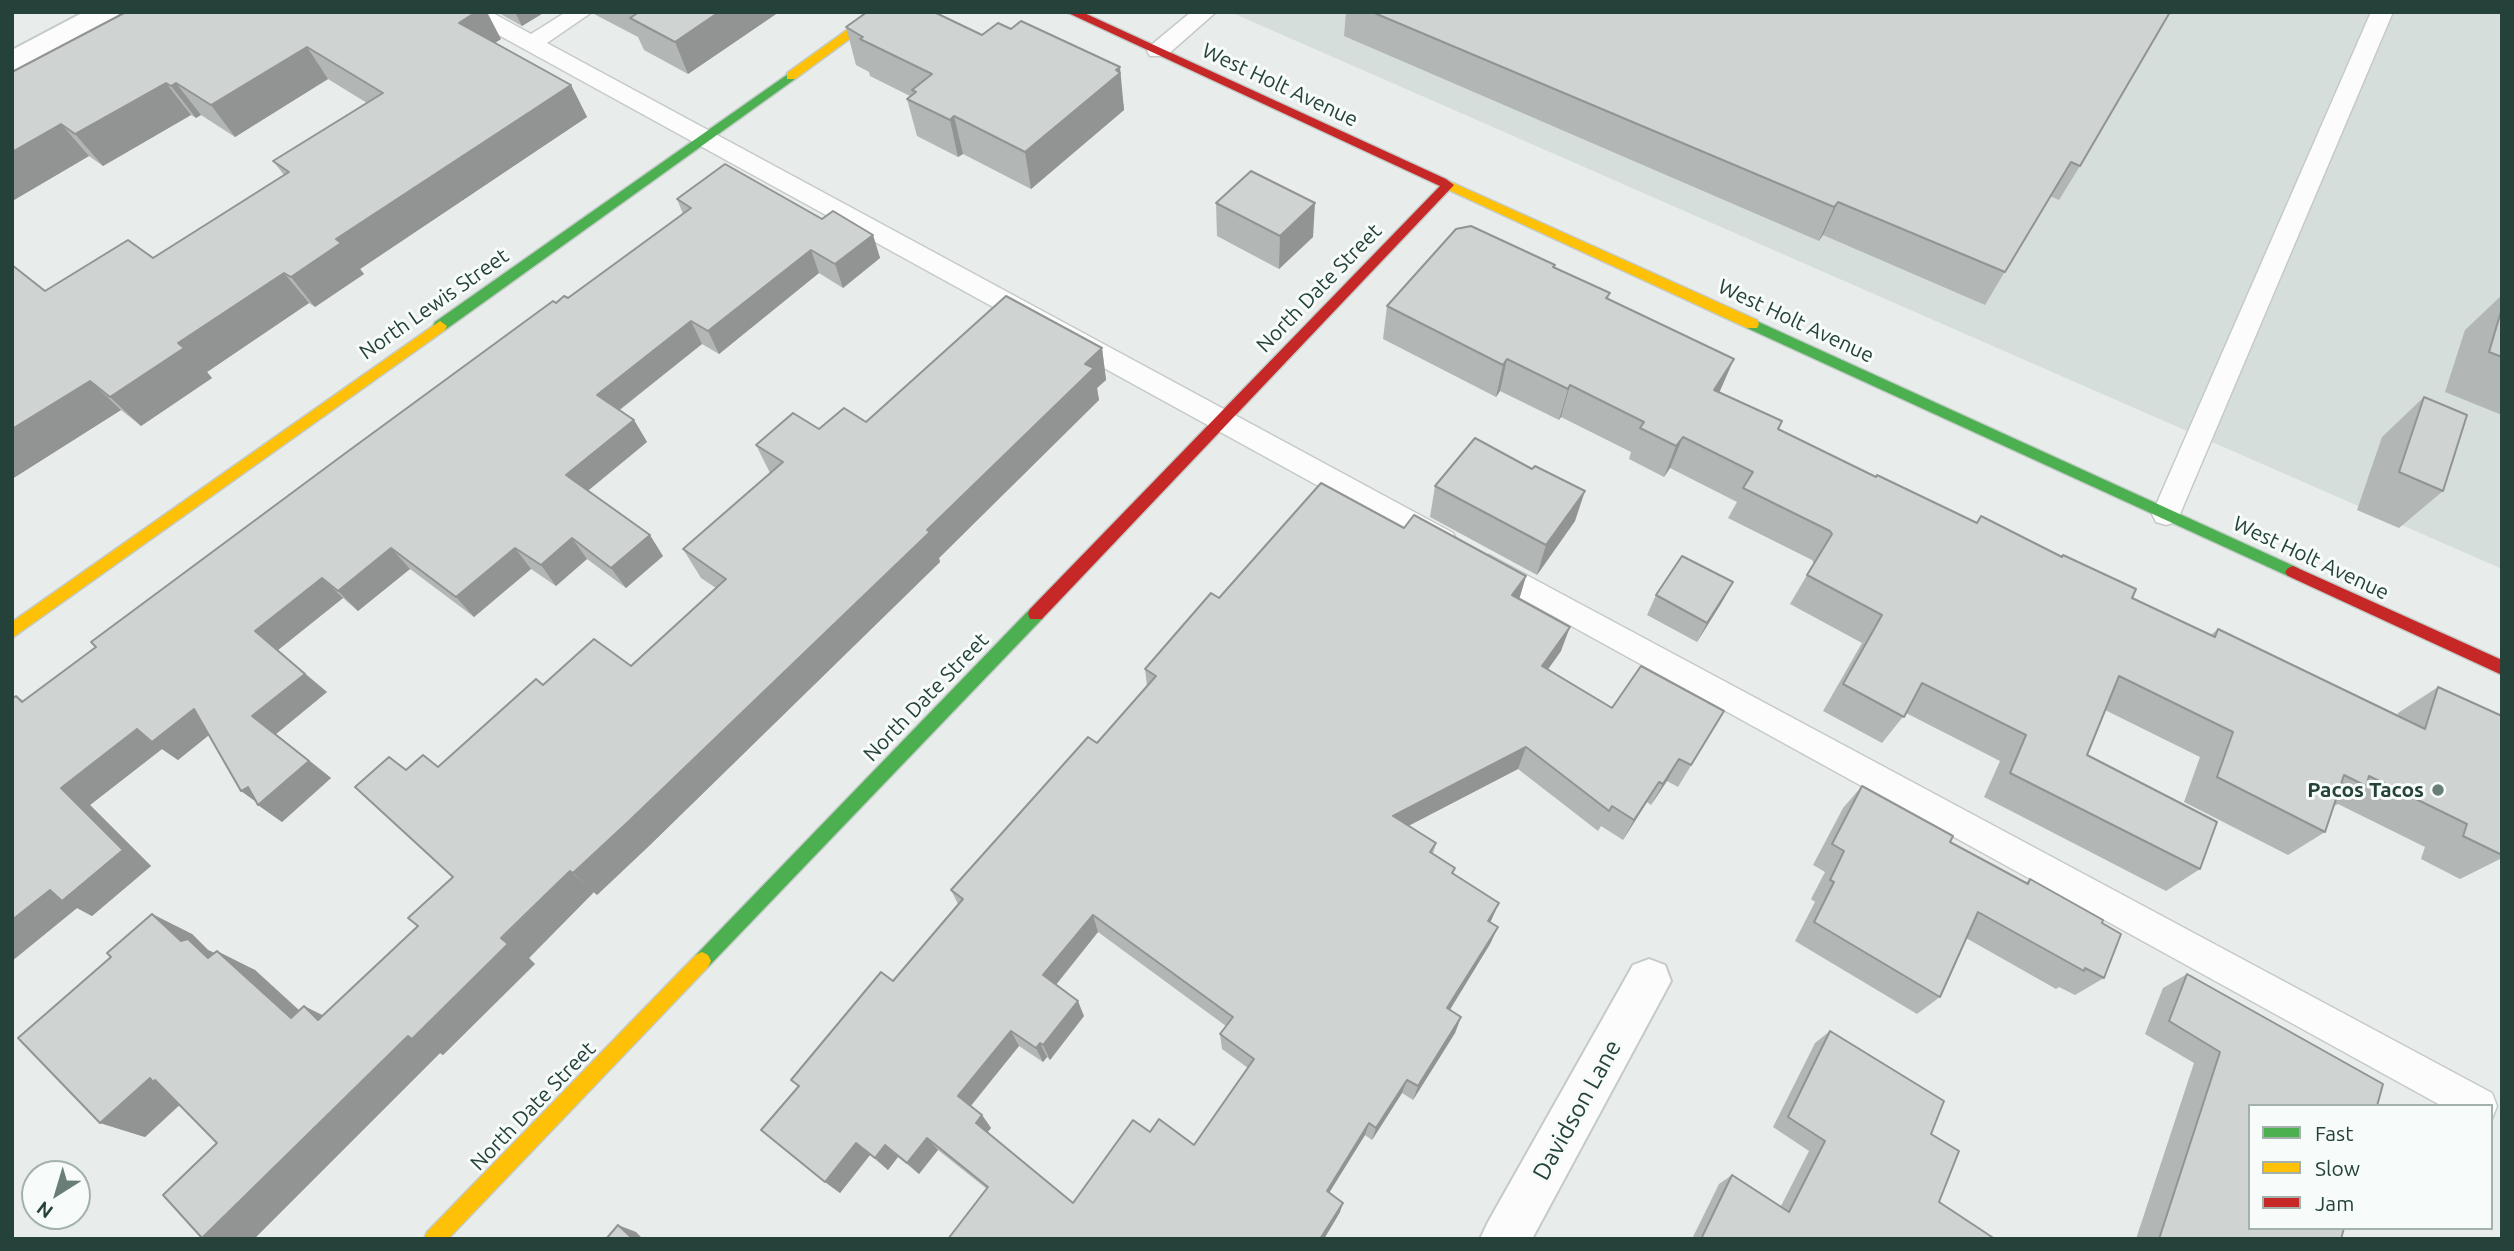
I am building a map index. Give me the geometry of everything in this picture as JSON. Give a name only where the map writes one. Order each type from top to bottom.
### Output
[{"type":"street","points":[[12,62],[106,12]]},
{"type":"street","name":"North Lewis Street","points":[[12,631],[880,12]]},
{"type":"street","name":"West Holt Avenue","points":[[1074,13],[2502,668]]},
{"type":"street","name":"North Date Street","points":[[434,1239],[1448,185]]},
{"type":"street","name":"Davidson Lane","points":[[1505,1239],[1649,981]]},
{"type":"lane","points":[[474,12],[2475,1104]]},
{"type":"lane","points":[[531,43],[581,12]]},
{"type":"lane","points":[[1158,51],[1205,12]]},
{"type":"lane","points":[[2166,514],[2382,12]]},
{"type":"shaded area","points":[[1230,12],[2502,12],[2502,569]]},
{"type":"building","points":[[126,12],[476,12],[459,23],[571,85],[336,239],[341,243],[291,277],[284,273],[178,343],[184,348],[110,397],[90,381],[12,429],[12,265],[45,291],[128,240],[153,258],[289,172],[273,161],[383,93],[307,47],[211,105],[176,83],[171,86],[166,83],[75,134],[61,124],[12,152],[12,72]]},
{"type":"building","points":[[639,12],[719,12],[675,42],[630,18]]},
{"type":"building","points":[[867,12],[934,12],[982,35],[998,23],[1011,29],[1021,21],[1120,67],[1116,70],[1120,73],[1025,152],[954,116],[950,120],[907,99],[916,92],[912,90],[932,74],[860,39],[863,37],[846,27]]},
{"type":"building","points":[[1372,12],[2170,12],[2080,166],[2071,162],[2005,272],[1838,202],[1834,207]]},
{"type":"building","points":[[725,164],[822,219],[833,211],[873,235],[835,264],[811,250],[708,331],[691,321],[597,395],[634,420],[566,475],[650,535],[611,568],[572,538],[541,565],[515,548],[456,597],[391,548],[338,591],[322,578],[255,631],[305,674],[252,716],[309,761],[258,805],[248,787],[241,791],[194,709],[152,742],[137,729],[61,788],[123,850],[62,901],[50,890],[12,920],[12,699],[16,696],[22,702],[96,647],[91,642],[347,452],[553,301],[556,303],[564,296],[568,298],[691,208],[677,199]]},
{"type":"building","points":[[1251,171],[1315,203],[1280,236],[1216,203]]},
{"type":"building","points":[[1471,226],[1610,293],[1606,298],[1734,359],[1714,390],[1782,421],[1778,429],[1876,477],[1877,475],[1977,523],[1981,516],[2062,557],[2063,555],[2136,589],[2132,598],[2215,637],[2218,629],[2425,729],[2438,687],[2502,716],[2502,855],[2463,836],[2467,824],[2369,776],[2366,786],[2344,775],[2325,832],[2217,777],[2233,732],[2119,676],[2087,755],[2217,822],[2200,869],[2010,773],[2026,735],[1922,683],[1904,717],[1843,684],[1882,615],[1807,575],[1832,534],[1830,531],[1743,488],[1753,472],[1683,437],[1676,446],[1640,428],[1644,422],[1570,385],[1568,389],[1507,359],[1503,365],[1387,306],[1456,229]]},
{"type":"building","points":[[1006,296],[1102,348],[1085,364],[1094,368],[927,530],[930,532],[628,822],[573,873],[570,871],[501,938],[508,944],[412,1039],[408,1036],[202,1238],[163,1195],[217,1143],[150,1078],[100,1123],[18,1038],[111,957],[107,953],[152,914],[181,941],[188,939],[208,958],[217,951],[291,1018],[304,1006],[318,1020],[418,926],[408,918],[453,877],[355,787],[389,757],[406,770],[423,755],[438,767],[536,679],[543,685],[594,639],[631,666],[726,579],[683,549],[783,462],[756,445],[793,413],[819,429],[844,408],[866,422]]},
{"type":"building","points":[[2502,308],[2502,357],[2489,352]]},
{"type":"building","points":[[2424,397],[2467,415],[2443,491],[2399,472]]},
{"type":"building","points":[[1475,438],[1532,469],[1535,466],[1585,491],[1546,545],[1435,486]]},
{"type":"building","points":[[1321,483],[1404,528],[1414,515],[1526,576],[1512,595],[1570,627],[1542,666],[1612,708],[1641,666],[1724,711],[1691,765],[1679,759],[1663,784],[1659,782],[1634,820],[1612,806],[1609,811],[1526,747],[1393,816],[1436,843],[1430,852],[1455,868],[1452,873],[1499,903],[1488,921],[1498,927],[1447,1008],[1461,1017],[1418,1086],[1407,1080],[1376,1128],[1369,1123],[1327,1191],[1343,1203],[1320,1239],[948,1239],[988,1187],[927,1138],[907,1163],[885,1145],[875,1158],[856,1143],[825,1182],[761,1130],[799,1086],[791,1080],[881,972],[893,981],[963,899],[951,890],[1088,737],[1097,743],[1156,676],[1145,669],[1211,593],[1219,598]],"holes":[[[1093,915],[1233,1017],[1220,1034],[1254,1059],[1194,1145],[1159,1119],[1150,1132],[1133,1120],[1073,1203],[976,1123],[982,1115],[958,1096],[1011,1031],[1036,1048],[1040,1043],[1043,1045],[1078,1001],[1043,975]]]},
{"type":"building","points":[[1682,556],[1733,582],[1707,623],[1656,595]]},
{"type":"building","points":[[1862,786],[1953,836],[1950,842],[2028,884],[2030,879],[2103,920],[2102,923],[2121,934],[2104,978],[2085,968],[2084,971],[1978,912],[1940,997],[1814,922],[1834,882],[1830,880],[1844,851],[1832,844]]},
{"type":"building","points":[[2187,974],[2383,1084],[2378,1104],[2248,1104],[2248,1230],[2343,1230],[2341,1239],[2159,1239],[2220,1052],[2169,1021]]},
{"type":"building","points":[[1830,1031],[1944,1101],[1931,1134],[1959,1151],[1939,1202],[1995,1239],[1701,1239],[1732,1175],[1789,1212],[1825,1141],[1788,1117]]},
{"type":"building","points":[[618,1225],[633,1239],[606,1239]]},
{"type":"traffic: fast","points":[[440,326],[791,76]]},
{"type":"traffic: fast","points":[[1752,324],[2293,572]]},
{"type":"traffic: fast","points":[[702,961],[1036,614]]},
{"type":"traffic: slow","points":[[791,76],[880,12]]},
{"type":"traffic: slow","points":[[1442,182],[1752,324]]},
{"type":"traffic: slow","points":[[12,631],[440,326]]},
{"type":"traffic: slow","points":[[434,1239],[702,961]]},
{"type":"traffic: jam","points":[[1072,12],[1442,182]]},
{"type":"traffic: jam","points":[[1036,614],[1448,185]]},
{"type":"traffic: jam","points":[[2293,572],[2502,668]]},
{"type":"place","name":"Pacos Tacos","points":[[2438,790]]}]
